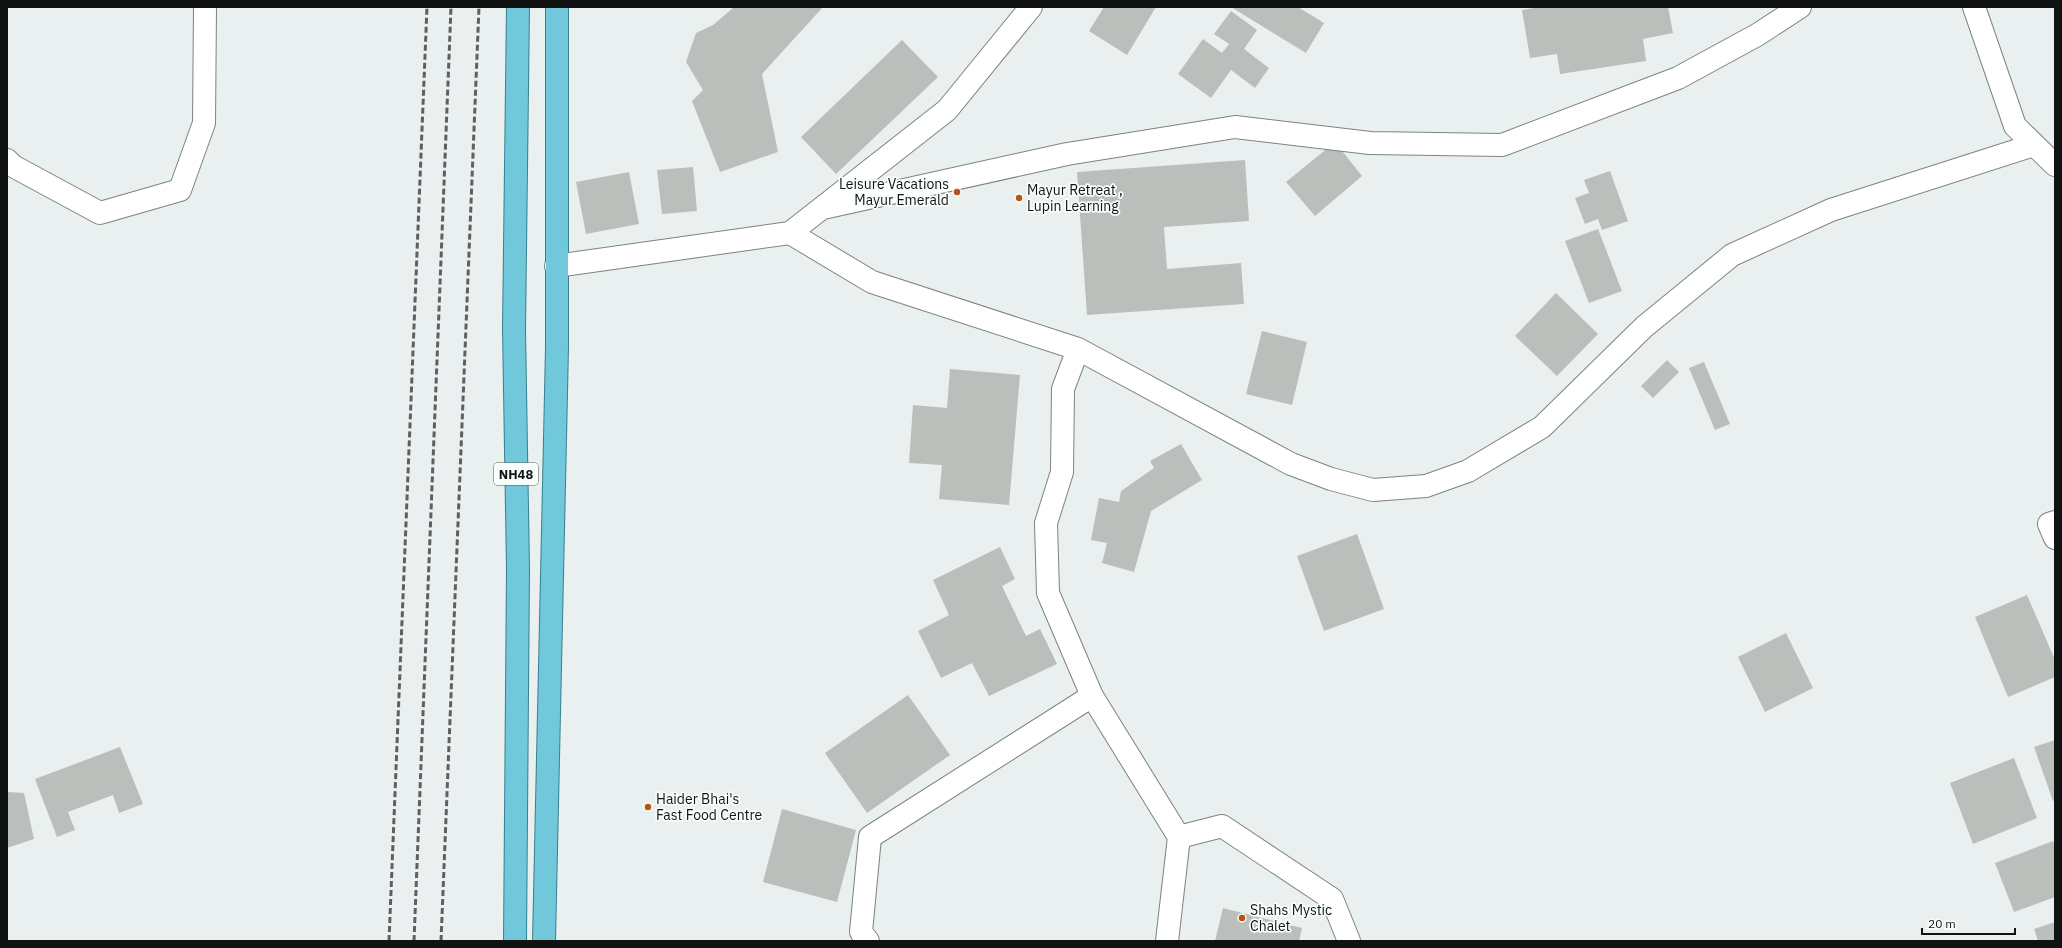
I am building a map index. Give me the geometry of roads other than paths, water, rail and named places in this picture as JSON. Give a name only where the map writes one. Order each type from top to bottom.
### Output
[{"type":"highway","name":"NH48","points":[[515,941],[518,569],[514,330],[518,7]]},
{"type":"highway","name":"NH48","points":[[544,941],[556,355],[557,7]]},
{"type":"street","points":[[7,160],[13,166],[100,212],[180,190],[204,123],[205,7]]},
{"type":"street","points":[[556,266],[790,233],[947,110],[1031,7]]},
{"type":"street","points":[[823,208],[1067,154],[1235,127],[1370,143],[1502,145],[1678,78],[1757,35],[1800,7]]},
{"type":"street","points":[[1974,7],[2015,126],[2055,165]]},
{"type":"street","points":[[790,233],[872,282],[1078,349],[1291,464],[1331,479],[1373,490],[1426,486],[1468,471],[1542,427],[1644,327],[1732,255],[1831,210],[2034,145]]},
{"type":"street","points":[[1078,349],[1063,389],[1062,472],[1046,523],[1048,593],[1092,696],[1179,837],[1168,941]]},
{"type":"street","points":[[2055,522],[2049,524],[2055,538]]},
{"type":"street","points":[[868,941],[861,932],[870,837],[1092,696]]},
{"type":"street","points":[[1179,837],[1222,826],[1332,899],[1349,941]]},
{"type":"railway","points":[[389,941],[427,7]]},
{"type":"railway","points":[[414,941],[451,7]]},
{"type":"railway","points":[[441,941],[479,7]]},
{"type":"place","name":"Leisure Vacations Mayur Emerald","points":[[957,192]]},
{"type":"place","name":"Mayur Retreat , Lupin Learning","points":[[1019,198]]},
{"type":"place","name":"Haider Bhai's Fast Food Centre","points":[[648,807]]},
{"type":"place","name":"Shahs Mystic Chalet","points":[[1242,918]]}]
